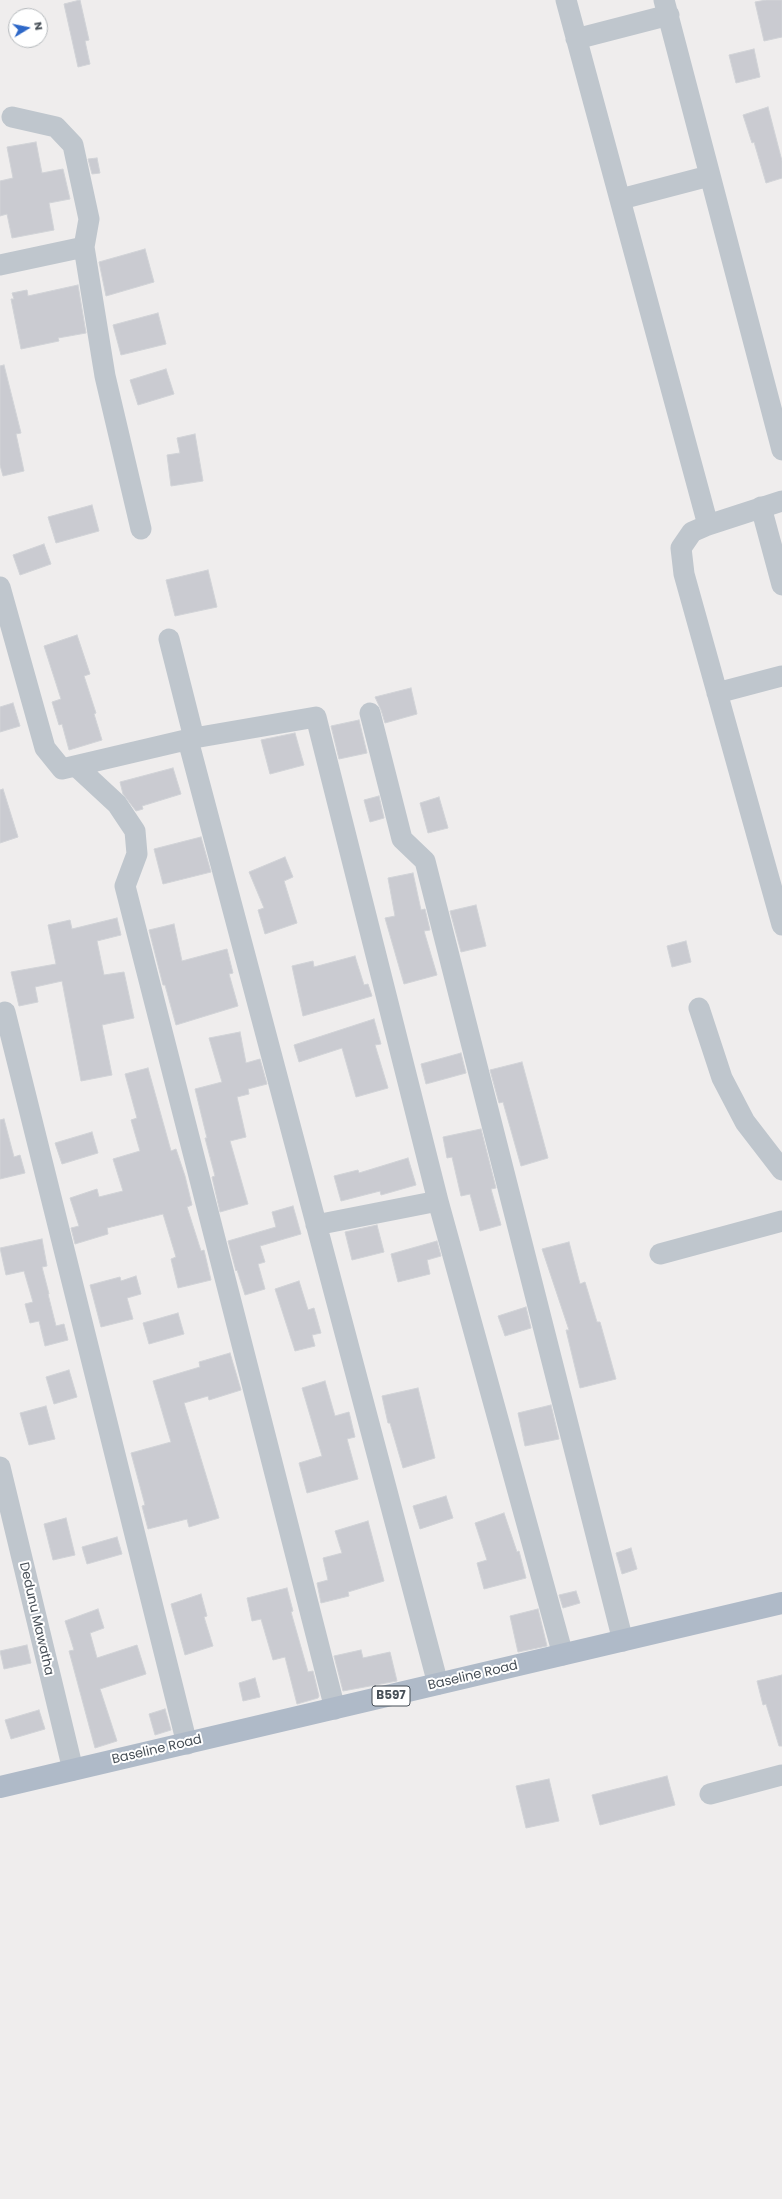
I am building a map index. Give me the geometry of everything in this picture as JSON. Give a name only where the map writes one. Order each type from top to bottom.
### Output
[{"type":"main road","name":"Baseline Road","points":[[0,1787],[782,1603]]},
{"type":"street","points":[[566,0],[708,525]]},
{"type":"street","points":[[576,39],[666,8],[782,450]]},
{"type":"street","points":[[12,117],[56,127],[73,145],[90,219],[84,247],[105,376],[141,529]]},
{"type":"street","points":[[621,199],[709,176]]},
{"type":"street","points":[[0,265],[84,247]]},
{"type":"street","points":[[782,501],[708,525],[692,532],[681,548],[684,574],[782,925]]},
{"type":"street","points":[[761,508],[782,585]]},
{"type":"street","points":[[0,587],[45,748],[62,769],[191,739],[316,717],[438,1201],[563,1655]]},
{"type":"street","points":[[169,639],[191,739],[316,1225],[438,1684]]},
{"type":"street","points":[[718,693],[782,676]]},
{"type":"street","points":[[370,713],[402,839],[425,861],[623,1641]]},
{"type":"street","points":[[76,766],[117,804],[135,831],[137,854],[125,886],[335,1708]]},
{"type":"street","points":[[699,1008],[722,1078],[745,1122],[782,1170]]},
{"type":"street","points":[[5,1012],[186,1744]]},
{"type":"street","points":[[316,1225],[438,1201]]},
{"type":"street","points":[[660,1254],[782,1221]]},
{"type":"street","name":"Dedunu Mawatha","points":[[0,1467],[73,1770]]},
{"type":"street","points":[[710,1794],[782,1774]]},
{"type":"building","points":[[80,0],[89,40],[85,41],[90,64],[78,67],[64,4]]},
{"type":"building","points":[[782,0],[782,37],[764,41],[755,2]]},
{"type":"building","points":[[754,49],[760,77],[736,83],[729,55]]},
{"type":"building","points":[[768,107],[782,161],[782,178],[766,183],[754,142],[752,143],[743,115]]},
{"type":"building","points":[[36,142],[42,173],[63,169],[70,199],[49,203],[54,230],[12,238],[7,214],[0,216],[0,181],[13,178],[7,147]]},
{"type":"building","points":[[97,158],[100,173],[92,174],[88,159]]},
{"type":"building","points":[[145,249],[154,282],[106,296],[99,262]]},
{"type":"building","points":[[78,285],[86,333],[58,338],[59,341],[21,349],[11,299],[14,299],[12,293],[27,290],[28,296]]},
{"type":"building","points":[[158,313],[166,344],[121,355],[113,325]]},
{"type":"building","points":[[4,365],[21,433],[16,434],[24,471],[3,476],[0,465],[0,366]]},
{"type":"building","points":[[166,369],[174,394],[138,405],[130,380]]},
{"type":"building","points":[[195,434],[203,481],[171,486],[167,455],[180,453],[177,438]]},
{"type":"building","points":[[92,505],[99,531],[56,543],[48,517]]},
{"type":"building","points":[[44,544],[51,564],[20,575],[13,555]]},
{"type":"building","points":[[208,570],[217,607],[175,616],[166,580]]},
{"type":"building","points":[[77,635],[90,674],[84,676],[96,713],[94,714],[102,740],[69,750],[62,724],[59,725],[52,702],[61,699],[44,646]]},
{"type":"building","points":[[411,688],[417,714],[385,723],[375,697]]},
{"type":"building","points":[[13,703],[20,726],[0,732],[0,707]]},
{"type":"building","points":[[359,720],[367,753],[339,759],[331,726]]},
{"type":"building","points":[[295,733],[304,765],[270,774],[261,740]]},
{"type":"building","points":[[173,768],[181,794],[142,806],[143,809],[136,811],[123,794],[120,782]]},
{"type":"building","points":[[3,789],[18,837],[0,843],[0,790]]},
{"type":"building","points":[[379,796],[384,818],[370,822],[364,800]]},
{"type":"building","points":[[439,797],[448,828],[428,833],[420,803]]},
{"type":"building","points":[[201,837],[211,872],[163,884],[154,849]]},
{"type":"building","points":[[285,857],[293,877],[284,881],[297,923],[265,934],[258,910],[264,908],[249,872]]},
{"type":"building","points":[[413,873],[421,910],[425,909],[430,930],[424,931],[437,975],[404,984],[385,918],[395,916],[388,878]]},
{"type":"building","points":[[476,905],[486,946],[461,952],[450,911]]},
{"type":"building","points":[[117,918],[121,935],[97,941],[104,975],[124,972],[134,1018],[102,1025],[112,1075],[81,1081],[62,981],[35,987],[38,1002],[19,1006],[11,972],[56,964],[48,925],[70,920],[72,929]]},
{"type":"building","points":[[174,924],[182,961],[227,949],[233,973],[229,974],[238,1006],[176,1025],[165,985],[163,985],[149,930]]},
{"type":"building","points":[[686,941],[691,962],[672,967],[667,946]]},
{"type":"building","points":[[355,956],[364,985],[368,984],[372,996],[303,1016],[292,966],[313,961],[314,967]]},
{"type":"building","points":[[374,1019],[381,1044],[375,1045],[388,1088],[356,1097],[342,1048],[299,1062],[294,1045]]},
{"type":"building","points":[[240,1032],[246,1063],[260,1059],[267,1084],[248,1089],[249,1094],[237,1097],[246,1137],[230,1141],[248,1204],[220,1212],[212,1177],[215,1176],[205,1138],[207,1138],[195,1089],[222,1082],[209,1038]]},
{"type":"building","points":[[461,1053],[466,1073],[426,1084],[421,1064]]},
{"type":"building","points":[[522,1062],[548,1158],[521,1166],[503,1102],[499,1103],[490,1070]]},
{"type":"building","points":[[148,1068],[171,1151],[176,1149],[185,1176],[192,1205],[187,1207],[201,1251],[204,1250],[211,1280],[178,1288],[171,1259],[176,1257],[163,1214],[107,1228],[108,1234],[75,1244],[71,1228],[79,1226],[70,1198],[97,1189],[99,1197],[123,1191],[113,1159],[140,1151],[131,1120],[137,1118],[125,1074]]},
{"type":"building","points":[[4,1119],[14,1157],[20,1155],[25,1173],[0,1179],[0,1120]]},
{"type":"building","points":[[481,1129],[496,1188],[491,1189],[501,1225],[480,1231],[470,1194],[461,1196],[452,1157],[447,1158],[443,1137]]},
{"type":"building","points":[[92,1132],[98,1153],[62,1164],[55,1143]]},
{"type":"building","points":[[408,1158],[416,1185],[381,1195],[380,1191],[341,1201],[334,1176],[358,1170],[359,1173]]},
{"type":"building","points":[[293,1206],[301,1234],[260,1246],[265,1262],[258,1264],[265,1289],[245,1295],[237,1270],[236,1271],[228,1241],[276,1227],[272,1212]]},
{"type":"building","points":[[377,1225],[384,1252],[352,1260],[345,1232]]},
{"type":"building","points":[[42,1239],[47,1266],[42,1267],[56,1326],[64,1324],[68,1340],[45,1346],[39,1321],[30,1323],[25,1304],[33,1302],[24,1271],[6,1275],[0,1248]]},
{"type":"building","points":[[437,1241],[441,1256],[427,1260],[430,1274],[398,1282],[391,1254]]},
{"type":"building","points":[[569,1242],[580,1284],[585,1282],[597,1322],[600,1322],[616,1379],[580,1388],[566,1330],[569,1330],[542,1249]]},
{"type":"building","points":[[136,1276],[141,1294],[127,1298],[133,1319],[101,1327],[90,1285],[120,1277],[121,1281]]},
{"type":"building","points":[[299,1281],[308,1310],[314,1308],[321,1333],[312,1335],[315,1346],[295,1351],[275,1289]]},
{"type":"building","points":[[526,1307],[531,1328],[505,1336],[498,1316]]},
{"type":"building","points":[[178,1313],[184,1334],[149,1344],[143,1323]]},
{"type":"building","points":[[230,1353],[241,1390],[209,1400],[208,1396],[184,1403],[219,1518],[189,1527],[187,1519],[148,1529],[142,1506],[145,1505],[131,1453],[171,1442],[153,1381],[200,1367],[199,1362]]},
{"type":"building","points":[[69,1370],[77,1397],[54,1404],[46,1377]]},
{"type":"building","points":[[325,1381],[335,1416],[349,1412],[355,1437],[347,1439],[358,1479],[307,1493],[299,1463],[322,1456],[302,1388]]},
{"type":"building","points":[[418,1388],[435,1458],[403,1468],[390,1423],[388,1423],[382,1396]]},
{"type":"building","points":[[551,1405],[559,1439],[525,1446],[518,1413]]},
{"type":"building","points":[[46,1406],[55,1439],[29,1445],[20,1413]]},
{"type":"building","points":[[446,1496],[453,1518],[420,1529],[413,1506]]},
{"type":"building","points":[[504,1513],[517,1552],[519,1551],[526,1578],[484,1589],[477,1563],[487,1560],[475,1523]]},
{"type":"building","points":[[66,1518],[75,1555],[53,1560],[44,1524]]},
{"type":"building","points":[[368,1521],[384,1581],[348,1592],[349,1596],[321,1603],[317,1583],[328,1580],[323,1558],[342,1553],[335,1531]]},
{"type":"building","points":[[117,1537],[122,1554],[87,1564],[82,1547]]},
{"type":"building","points":[[631,1548],[637,1569],[622,1574],[616,1553]]},
{"type":"building","points":[[287,1588],[293,1611],[291,1612],[308,1672],[313,1671],[319,1696],[318,1698],[297,1704],[285,1657],[273,1660],[261,1619],[252,1621],[247,1598]]},
{"type":"building","points":[[576,1591],[580,1603],[563,1608],[559,1595]]},
{"type":"building","points":[[201,1594],[207,1616],[204,1617],[213,1646],[185,1655],[171,1604]]},
{"type":"building","points":[[98,1609],[104,1628],[90,1633],[97,1658],[137,1645],[146,1674],[100,1689],[117,1741],[95,1748],[69,1651],[74,1650],[65,1621]]},
{"type":"building","points":[[538,1609],[547,1646],[518,1652],[510,1616]]},
{"type":"building","points":[[27,1645],[31,1663],[4,1669],[0,1651]]},
{"type":"building","points":[[361,1650],[363,1658],[390,1652],[397,1681],[343,1691],[334,1656]]},
{"type":"building","points":[[782,1675],[782,1746],[779,1746],[766,1704],[763,1705],[757,1681]]},
{"type":"building","points":[[255,1678],[260,1697],[243,1701],[239,1683]]},
{"type":"building","points":[[165,1709],[171,1730],[155,1735],[149,1714]]},
{"type":"building","points":[[39,1710],[45,1729],[11,1739],[5,1720]]},
{"type":"building","points":[[667,1776],[675,1805],[600,1825],[592,1795]]},
{"type":"building","points":[[549,1779],[559,1821],[526,1828],[516,1786]]}]
